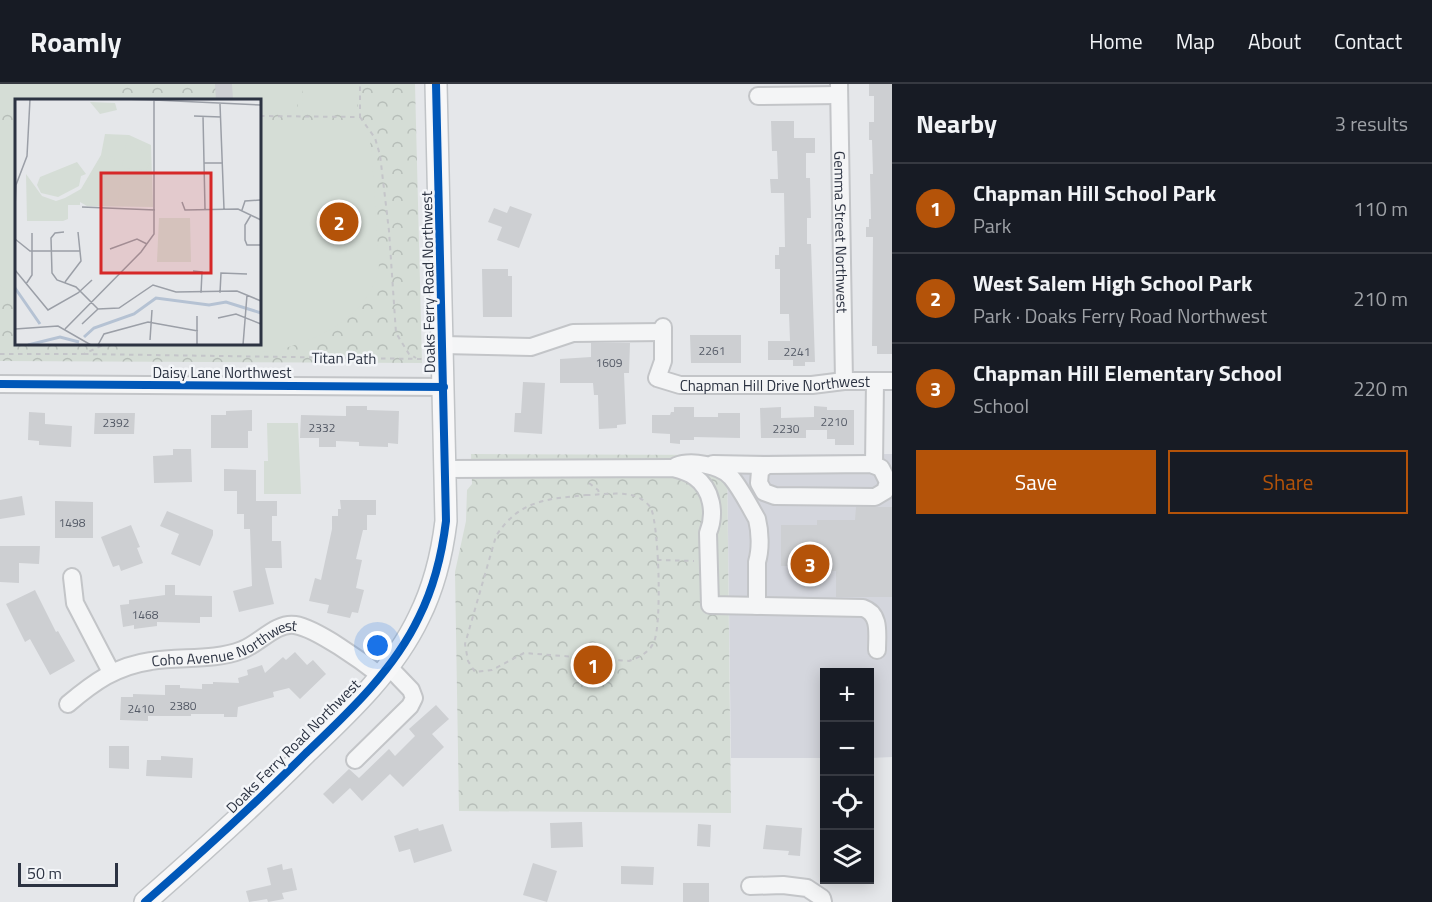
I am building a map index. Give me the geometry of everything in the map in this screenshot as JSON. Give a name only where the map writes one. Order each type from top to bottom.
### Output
[{"type":"main road","name":"Doaks Ferry Road Northwest","points":[[145,902],[236,822],[328,732],[384,671],[407,640],[420,616],[433,582],[442,548],[446,520],[436,84]]},
{"type":"street","points":[[758,96],[839,89]]},
{"type":"street","name":"Gemma Street Northwest","points":[[839,89],[844,381]]},
{"type":"street","name":"Chapman Hill Drive Northwest","points":[[443,345],[531,347],[573,333],[663,330],[663,361],[657,378],[680,385],[813,385],[844,381],[892,381]]},
{"type":"street","points":[[874,381],[874,465]]},
{"type":"street","name":"Daisy Lane Northwest","points":[[0,384],[444,387]]},
{"type":"street","points":[[446,469],[673,468],[686,464],[713,467],[766,465],[874,465],[884,471],[888,482],[887,487],[879,496],[769,495],[764,492],[759,483],[760,471],[766,465]]},
{"type":"street","points":[[713,467],[705,474],[704,486],[712,508],[712,525],[708,533],[710,605],[863,608],[869,610],[877,622],[877,650]]},
{"type":"street","points":[[713,467],[731,477],[757,519],[759,526],[757,606]]},
{"type":"street","points":[[673,468],[688,473],[704,486]]},
{"type":"street","points":[[72,577],[75,603],[111,672]]},
{"type":"street","name":"Coho Avenue Northwest","points":[[68,705],[111,672],[153,661],[194,658],[243,650],[280,627],[292,624],[305,628],[384,671]]},
{"type":"street","points":[[355,760],[410,706],[414,698],[411,690],[384,671]]},
{"type":"street","points":[[750,886],[783,885],[807,888],[822,898],[823,902]]},
{"type":"path","points":[[261,116],[360,117],[360,84]]},
{"type":"path","points":[[84,354],[103,345]]},
{"type":"path","points":[[586,479],[600,495]]},
{"type":"path","points":[[600,495],[632,495],[650,506],[654,522],[657,560],[657,628],[654,643],[644,655],[629,661],[524,653],[492,670],[475,672],[468,661],[465,644],[496,536],[506,521],[522,509],[552,499],[600,495]]},
{"type":"path","points":[[657,560],[710,561]]},
{"type":"shaded area","points":[[892,454],[892,757],[874,758],[874,668],[820,668],[820,758],[731,758],[727,455]]},
{"type":"green space","points":[[0,84],[415,84],[422,363],[0,361]]},
{"type":"green space","points":[[0,84],[113,84],[113,87],[100,99],[0,100]]},
{"type":"green space","points":[[239,84],[297,84],[297,113],[261,114],[261,99],[239,99]]},
{"type":"green space","points":[[303,84],[357,85],[357,114],[302,114]]},
{"type":"green space","points":[[0,125],[15,126],[15,294],[0,285]]},
{"type":"green space","points":[[261,125],[362,125],[370,141],[372,157],[379,268],[366,299],[355,311],[342,322],[312,339],[274,351],[132,354],[132,345],[261,345]]},
{"type":"green space","points":[[267,423],[298,423],[301,494],[264,494],[264,461],[268,461]]},
{"type":"green space","points":[[471,454],[727,455],[731,813],[459,811],[455,572],[466,521],[467,490],[472,484]]},
{"type":"building","points":[[215,84],[232,84],[233,99],[216,99]]},
{"type":"building","points":[[869,84],[892,84],[892,354],[877,354],[877,346],[872,346],[873,237],[866,237],[866,227],[869,227],[869,219],[871,219],[870,174],[873,174],[869,122],[874,122],[874,96],[869,96]]},
{"type":"building","points":[[771,121],[794,121],[794,138],[815,138],[815,153],[806,153],[806,178],[810,178],[811,218],[807,218],[807,244],[811,244],[815,362],[805,362],[805,366],[793,366],[793,360],[768,360],[768,341],[790,341],[789,314],[780,314],[780,269],[775,269],[775,255],[779,255],[779,247],[785,247],[784,193],[771,193],[770,179],[778,179],[777,151],[772,151]]},
{"type":"building","points":[[510,206],[532,214],[519,248],[497,240],[502,227],[488,222],[494,208],[507,213]]},
{"type":"building","points":[[482,269],[508,269],[508,276],[512,276],[512,317],[483,317]]},
{"type":"building","points":[[690,335],[741,335],[741,363],[691,363]]},
{"type":"building","points":[[591,343],[630,343],[629,373],[624,373],[626,424],[617,425],[617,428],[599,429],[598,395],[594,395],[593,383],[560,383],[560,359],[591,357]]},
{"type":"building","points":[[523,382],[545,383],[542,434],[514,432],[515,413],[521,413]]},
{"type":"building","points":[[346,406],[367,406],[367,410],[399,411],[398,444],[388,443],[388,447],[359,446],[359,442],[336,441],[336,447],[319,447],[319,438],[300,438],[301,415],[346,416]]},
{"type":"building","points":[[814,406],[827,407],[827,410],[854,410],[854,445],[835,445],[835,439],[827,439],[827,430],[806,430],[806,438],[761,438],[760,408],[781,407],[781,418],[814,417]]},
{"type":"building","points":[[674,407],[694,407],[694,417],[718,417],[718,413],[740,413],[740,438],[694,437],[694,440],[680,440],[680,444],[670,443],[670,434],[652,433],[652,415],[670,415],[674,412]]},
{"type":"building","points":[[252,410],[252,431],[248,431],[248,448],[211,448],[211,415],[226,415],[226,411]]},
{"type":"building","points":[[29,412],[45,413],[45,424],[72,426],[71,447],[39,445],[39,441],[28,440]]},
{"type":"building","points":[[95,413],[135,413],[134,434],[94,434]]},
{"type":"building","points":[[173,449],[191,449],[192,482],[154,483],[153,456],[173,455]]},
{"type":"building","points":[[224,469],[256,470],[256,501],[277,501],[277,516],[272,516],[272,541],[281,541],[282,568],[265,568],[274,604],[239,612],[233,591],[252,586],[250,529],[244,529],[244,514],[237,514],[237,491],[224,491]]},
{"type":"building","points":[[22,496],[25,515],[0,519],[0,500]]},
{"type":"building","points":[[340,500],[376,500],[376,515],[367,515],[367,530],[363,530],[356,559],[362,560],[356,588],[364,590],[358,613],[352,612],[350,618],[327,613],[329,605],[309,601],[315,578],[321,580],[332,529],[332,516],[338,516],[338,509],[341,509]]},
{"type":"building","points":[[55,501],[93,502],[93,538],[55,538]]},
{"type":"building","points":[[856,507],[892,507],[892,597],[836,597],[836,571],[818,571],[818,566],[781,566],[781,525],[817,525],[817,520],[855,520]]},
{"type":"building","points":[[167,511],[213,530],[200,566],[171,554],[179,534],[160,526]]},
{"type":"building","points":[[131,525],[140,547],[137,548],[143,563],[121,571],[119,565],[113,567],[101,537]]},
{"type":"building","points":[[0,546],[40,546],[39,564],[19,563],[19,583],[0,582]]},
{"type":"building","points":[[165,585],[175,585],[175,595],[212,596],[212,617],[200,617],[200,623],[157,622],[157,626],[134,629],[134,625],[123,627],[120,605],[129,604],[129,600],[165,595]]},
{"type":"building","points":[[35,590],[56,632],[58,631],[75,661],[50,675],[30,639],[25,642],[6,604]]},
{"type":"building","points":[[295,652],[307,665],[313,660],[326,674],[300,699],[289,688],[273,692],[274,697],[238,707],[237,717],[224,717],[224,714],[191,714],[191,716],[148,716],[148,721],[120,720],[121,697],[133,697],[133,694],[165,695],[165,685],[202,689],[202,684],[213,684],[213,682],[239,683],[238,678],[248,675],[247,670],[262,665],[265,673],[283,657],[286,660]]},
{"type":"building","points":[[436,705],[449,719],[432,734],[444,747],[403,787],[390,774],[362,801],[350,788],[333,804],[323,794],[349,769],[359,778],[389,749],[395,756],[415,736],[409,729]]},
{"type":"building","points":[[109,746],[129,746],[129,769],[109,768]]},
{"type":"building","points":[[161,756],[193,758],[192,778],[146,776],[147,760],[161,760]]},
{"type":"building","points":[[582,822],[583,847],[551,848],[550,823]]},
{"type":"building","points":[[443,824],[452,851],[414,863],[410,849],[399,852],[394,836],[418,828],[419,831]]},
{"type":"building","points":[[698,824],[711,825],[710,847],[697,846]]},
{"type":"building","points":[[766,825],[802,828],[800,856],[788,855],[789,851],[763,849]]},
{"type":"building","points":[[533,863],[557,871],[547,902],[523,895]]},
{"type":"building","points":[[282,864],[283,870],[292,868],[297,890],[282,893],[284,899],[249,902],[246,891],[271,885],[267,868]]},
{"type":"building","points":[[621,866],[654,867],[653,885],[621,884]]},
{"type":"building","points":[[683,883],[709,883],[709,902],[683,902]]},
{"type":"cycle path","points":[[145,902],[267,791],[369,690],[409,636],[429,594],[440,558],[446,521],[436,84]]},
{"type":"cycle path","points":[[0,384],[444,387]]},
{"type":"place","name":"West Salem High School Park","points":[[339,222]]},
{"type":"place","name":"Chapman Hill Elementary School","points":[[810,564]]},
{"type":"place","name":"Chapman Hill School Park","points":[[593,665]]}]
